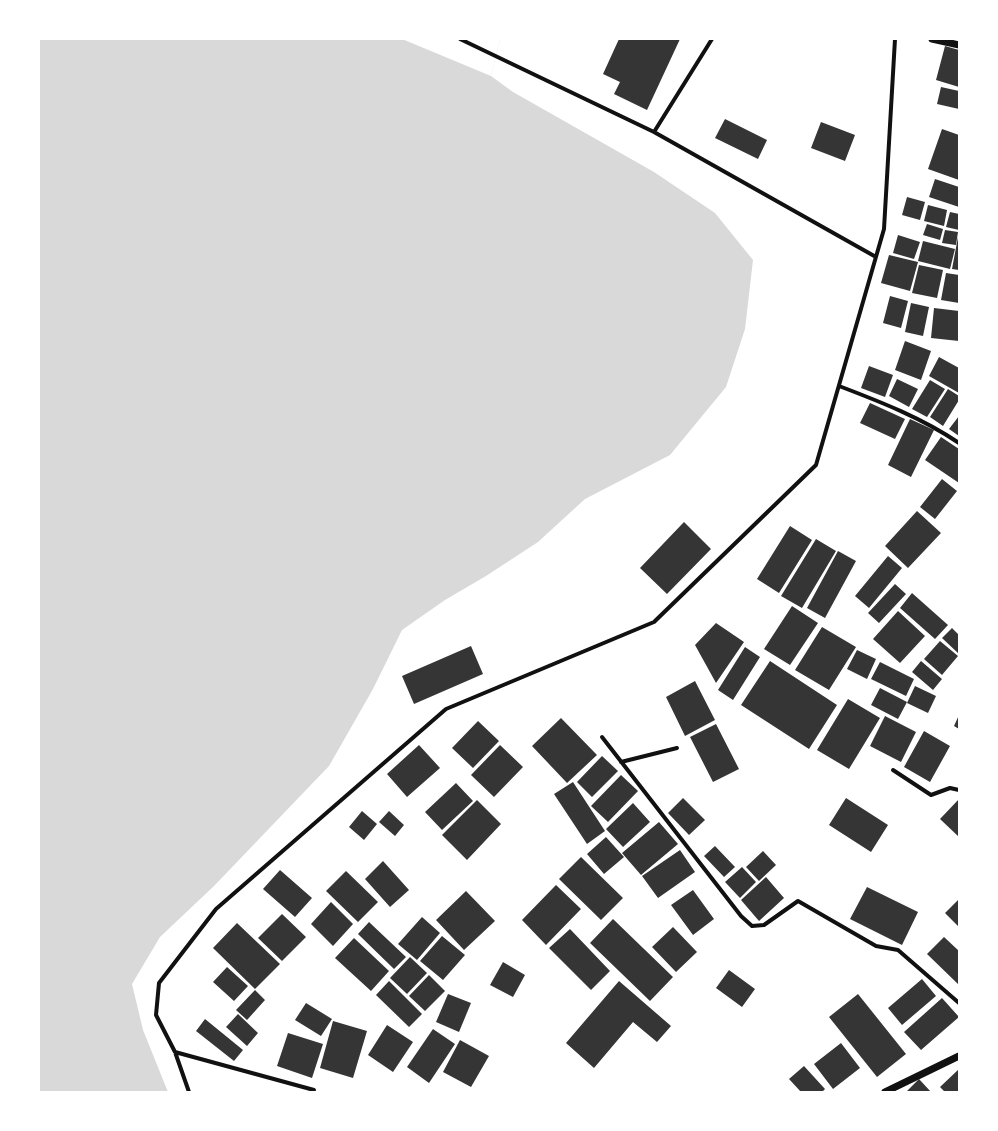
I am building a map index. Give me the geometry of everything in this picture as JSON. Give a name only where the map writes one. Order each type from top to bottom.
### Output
[{"type":"street","points":[[460,39],[654,132],[876,257]]},
{"type":"street","points":[[654,132],[712,39]]},
{"type":"street","points":[[189,1092],[176,1052],[156,1016],[159,983],[216,909],[446,709],[654,622],[816,465],[884,229],[895,39]]},
{"type":"street","points":[[932,39],[959,45]]},
{"type":"street","points":[[839,386],[884,403],[939,429],[959,443]]},
{"type":"street","points":[[602,737],[741,916],[752,926],[764,925],[798,901],[876,946],[898,950],[959,1003]]},
{"type":"street","points":[[621,762],[677,748]]},
{"type":"street","points":[[893,770],[932,795],[950,788],[959,790]]},
{"type":"street","points":[[176,1052],[314,1090],[313,1092]]},
{"type":"street","points":[[885,1092],[959,1056]]},
{"type":"shaded area","points":[[39,39],[500,39],[491,76],[513,92],[654,172],[715,213],[753,260],[745,329],[726,387],[670,455],[585,499],[538,542],[486,576],[445,600],[402,630],[373,689],[329,766],[214,886],[160,937],[132,984],[143,1030],[168,1092],[39,1092]]},
{"type":"pier","points":[[402,39],[500,39],[491,76]]},
{"type":"building","points":[[619,39],[680,39],[647,110],[614,94],[620,82],[603,74]]},
{"type":"building","points":[[945,46],[959,50],[959,87],[936,80]]},
{"type":"building","points":[[941,87],[959,91],[959,109],[937,104]]},
{"type":"building","points":[[725,119],[767,140],[758,159],[715,138]]},
{"type":"building","points":[[821,122],[855,135],[845,161],[811,148]]},
{"type":"building","points":[[942,129],[959,135],[959,180],[928,169]]},
{"type":"building","points":[[935,179],[959,187],[959,207],[929,197]]},
{"type":"building","points":[[907,197],[925,202],[920,220],[902,215]]},
{"type":"building","points":[[928,205],[947,210],[944,226],[924,221]]},
{"type":"building","points":[[950,212],[959,214],[959,230],[946,227]]},
{"type":"building","points":[[927,224],[943,229],[940,240],[923,235]]},
{"type":"building","points":[[945,230],[958,232],[956,245],[942,243]]},
{"type":"building","points":[[898,235],[920,242],[914,259],[893,253]]},
{"type":"building","points":[[959,237],[959,270],[952,269]]},
{"type":"building","points":[[923,241],[955,249],[950,269],[918,261]]},
{"type":"building","points":[[889,255],[918,262],[910,291],[881,283]]},
{"type":"building","points":[[919,265],[943,270],[937,298],[912,293]]},
{"type":"building","points":[[946,273],[959,275],[959,303],[941,300]]},
{"type":"building","points":[[890,296],[908,301],[901,328],[883,323]]},
{"type":"building","points":[[911,303],[929,307],[923,336],[905,332]]},
{"type":"building","points":[[934,308],[959,311],[959,341],[931,338]]},
{"type":"building","points":[[905,341],[931,351],[921,380],[895,370]]},
{"type":"building","points":[[939,357],[959,368],[959,393],[929,376]]},
{"type":"building","points":[[869,366],[893,375],[885,397],[861,388]]},
{"type":"building","points":[[897,379],[918,389],[909,407],[889,396]]},
{"type":"building","points":[[930,380],[945,389],[927,417],[912,409]]},
{"type":"building","points":[[948,389],[959,396],[959,400],[943,426],[930,417]]},
{"type":"building","points":[[870,403],[905,419],[895,439],[860,423]]},
{"type":"building","points":[[959,416],[959,436],[949,429]]},
{"type":"building","points":[[910,419],[934,430],[911,477],[888,465]]},
{"type":"building","points":[[941,437],[959,449],[959,483],[925,460]]},
{"type":"building","points":[[942,479],[957,491],[935,519],[920,507]]},
{"type":"building","points":[[917,511],[941,533],[908,568],[885,546]]},
{"type":"building","points":[[684,522],[711,549],[667,594],[640,568]]},
{"type":"building","points":[[790,526],[812,540],[779,593],[757,579]]},
{"type":"building","points":[[816,539],[836,551],[802,608],[781,596]]},
{"type":"building","points":[[838,551],[856,561],[825,618],[807,608]]},
{"type":"building","points":[[888,556],[902,568],[869,608],[855,596]]},
{"type":"building","points":[[895,584],[906,594],[879,623],[868,613]]},
{"type":"building","points":[[912,593],[948,625],[935,639],[900,608]]},
{"type":"building","points":[[792,606],[818,623],[790,665],[764,649]]},
{"type":"building","points":[[898,611],[925,636],[900,663],[873,639]]},
{"type":"building","points":[[716,623],[744,642],[716,683],[695,645]]},
{"type":"building","points":[[822,627],[856,647],[829,690],[795,670]]},
{"type":"building","points":[[952,628],[959,635],[959,654],[942,638]]},
{"type":"building","points":[[940,641],[958,656],[942,675],[924,659]]},
{"type":"building","points":[[471,646],[483,674],[414,704],[402,676]]},
{"type":"building","points":[[745,647],[760,657],[733,700],[718,690]]},
{"type":"building","points":[[857,650],[876,659],[867,679],[847,669]]},
{"type":"building","points":[[770,661],[837,705],[809,749],[741,705]]},
{"type":"building","points":[[921,661],[942,679],[933,690],[912,672]]},
{"type":"building","points":[[880,662],[914,679],[906,696],[871,679]]},
{"type":"building","points":[[695,681],[715,720],[685,736],[666,697]]},
{"type":"building","points":[[915,686],[936,696],[928,713],[907,703]]},
{"type":"building","points":[[880,688],[907,702],[898,719],[871,705]]},
{"type":"building","points":[[848,699],[880,718],[849,769],[817,750]]},
{"type":"building","points":[[959,715],[959,729],[954,726]]},
{"type":"building","points":[[885,716],[916,732],[901,762],[870,746]]},
{"type":"building","points":[[561,718],[597,755],[567,783],[532,746]]},
{"type":"building","points":[[478,721],[499,741],[473,768],[452,748]]},
{"type":"building","points":[[716,724],[739,769],[713,782],[690,737]]},
{"type":"building","points":[[924,731],[950,746],[930,782],[904,767]]},
{"type":"building","points":[[419,745],[440,768],[407,797],[387,774]]},
{"type":"building","points":[[500,745],[523,767],[494,797],[471,775]]},
{"type":"building","points":[[602,756],[618,771],[592,797],[577,782]]},
{"type":"building","points":[[621,775],[638,791],[608,822],[591,806]]},
{"type":"building","points":[[573,782],[605,831],[587,844],[554,794]]},
{"type":"building","points":[[456,783],[473,801],[442,830],[425,812]]},
{"type":"building","points":[[683,798],[705,820],[689,835],[668,813]]},
{"type":"building","points":[[846,798],[888,825],[871,852],[829,825]]},
{"type":"building","points":[[959,799],[959,837],[940,819]]},
{"type":"building","points":[[477,800],[501,824],[467,860],[442,835]]},
{"type":"building","points":[[633,803],[650,822],[623,847],[606,829]]},
{"type":"building","points":[[362,811],[377,824],[364,840],[349,827]]},
{"type":"building","points":[[389,811],[404,825],[395,836],[379,822]]},
{"type":"building","points":[[659,822],[678,844],[641,875],[622,853]]},
{"type":"building","points":[[606,837],[624,857],[604,874],[587,854]]},
{"type":"building","points":[[715,846],[735,867],[724,877],[704,856]]},
{"type":"building","points":[[680,850],[695,872],[658,898],[642,876]]},
{"type":"building","points":[[763,851],[776,865],[759,881],[746,867]]},
{"type":"building","points":[[581,857],[623,898],[601,920],[559,879]]},
{"type":"building","points":[[383,861],[409,890],[390,907],[365,879]]},
{"type":"building","points":[[742,867],[756,882],[740,898],[725,882]]},
{"type":"building","points":[[280,870],[312,898],[295,917],[263,889]]},
{"type":"building","points":[[346,871],[378,902],[358,922],[326,891]]},
{"type":"building","points":[[766,877],[784,898],[759,921],[741,900]]},
{"type":"building","points":[[556,885],[581,909],[546,945],[522,920]]},
{"type":"building","points":[[867,887],[918,912],[902,945],[850,919]]},
{"type":"building","points":[[693,890],[714,919],[693,935],[671,905]]},
{"type":"building","points":[[466,891],[495,921],[464,950],[436,920]]},
{"type":"building","points":[[959,899],[959,927],[945,913]]},
{"type":"building","points":[[331,902],[353,924],[333,946],[311,924]]},
{"type":"building","points":[[282,914],[306,937],[282,961],[258,938]]},
{"type":"building","points":[[422,917],[440,933],[417,960],[398,944]]},
{"type":"building","points":[[613,919],[673,977],[650,1001],[590,943]]},
{"type":"building","points":[[369,922],[406,957],[394,969],[358,934]]},
{"type":"building","points":[[237,923],[280,964],[255,989],[213,948]]},
{"type":"building","points":[[673,927],[697,952],[676,972],[652,947]]},
{"type":"building","points":[[570,929],[610,971],[591,990],[549,948]]},
{"type":"building","points":[[442,936],[465,955],[443,980],[420,961]]},
{"type":"building","points":[[944,937],[959,951],[959,985],[927,954]]},
{"type":"building","points":[[354,938],[389,971],[371,991],[335,958]]},
{"type":"building","points":[[410,957],[427,973],[407,994],[390,978]]},
{"type":"building","points":[[503,962],[525,975],[513,997],[490,985]]},
{"type":"building","points":[[227,967],[248,986],[234,1001],[213,982]]},
{"type":"building","points":[[729,970],[755,989],[742,1007],[716,988]]},
{"type":"building","points":[[429,975],[445,991],[425,1011],[409,996]]},
{"type":"building","points":[[922,979],[936,996],[902,1025],[888,1008]]},
{"type":"building","points":[[389,981],[422,1014],[409,1027],[376,995]]},
{"type":"building","points":[[619,981],[671,1026],[657,1042],[633,1022],[594,1068],[566,1043]]},
{"type":"building","points":[[255,990],[265,1000],[247,1020],[236,1010]]},
{"type":"building","points":[[448,994],[471,1003],[459,1032],[436,1022]]},
{"type":"building","points":[[858,994],[906,1054],[877,1077],[829,1017]]},
{"type":"building","points":[[942,998],[959,1017],[921,1050],[904,1032]]},
{"type":"building","points":[[306,1003],[332,1019],[321,1036],[295,1020]]},
{"type":"building","points":[[238,1014],[258,1033],[247,1046],[226,1027]]},
{"type":"building","points":[[205,1019],[243,1050],[234,1061],[196,1031]]},
{"type":"building","points":[[333,1021],[367,1031],[353,1078],[320,1068]]},
{"type":"building","points":[[387,1025],[413,1042],[393,1072],[368,1055]]},
{"type":"building","points":[[433,1029],[455,1044],[429,1083],[407,1067]]},
{"type":"building","points":[[288,1033],[323,1044],[312,1078],[277,1066]]},
{"type":"building","points":[[460,1040],[489,1056],[471,1087],[443,1072]]},
{"type":"building","points":[[841,1043],[860,1068],[833,1089],[814,1064]]},
{"type":"building","points":[[804,1066],[825,1089],[822,1092],[801,1092],[789,1079]]},
{"type":"building","points":[[959,1069],[959,1092],[945,1092],[940,1087]]},
{"type":"building","points":[[919,1079],[931,1092],[906,1092]]}]
